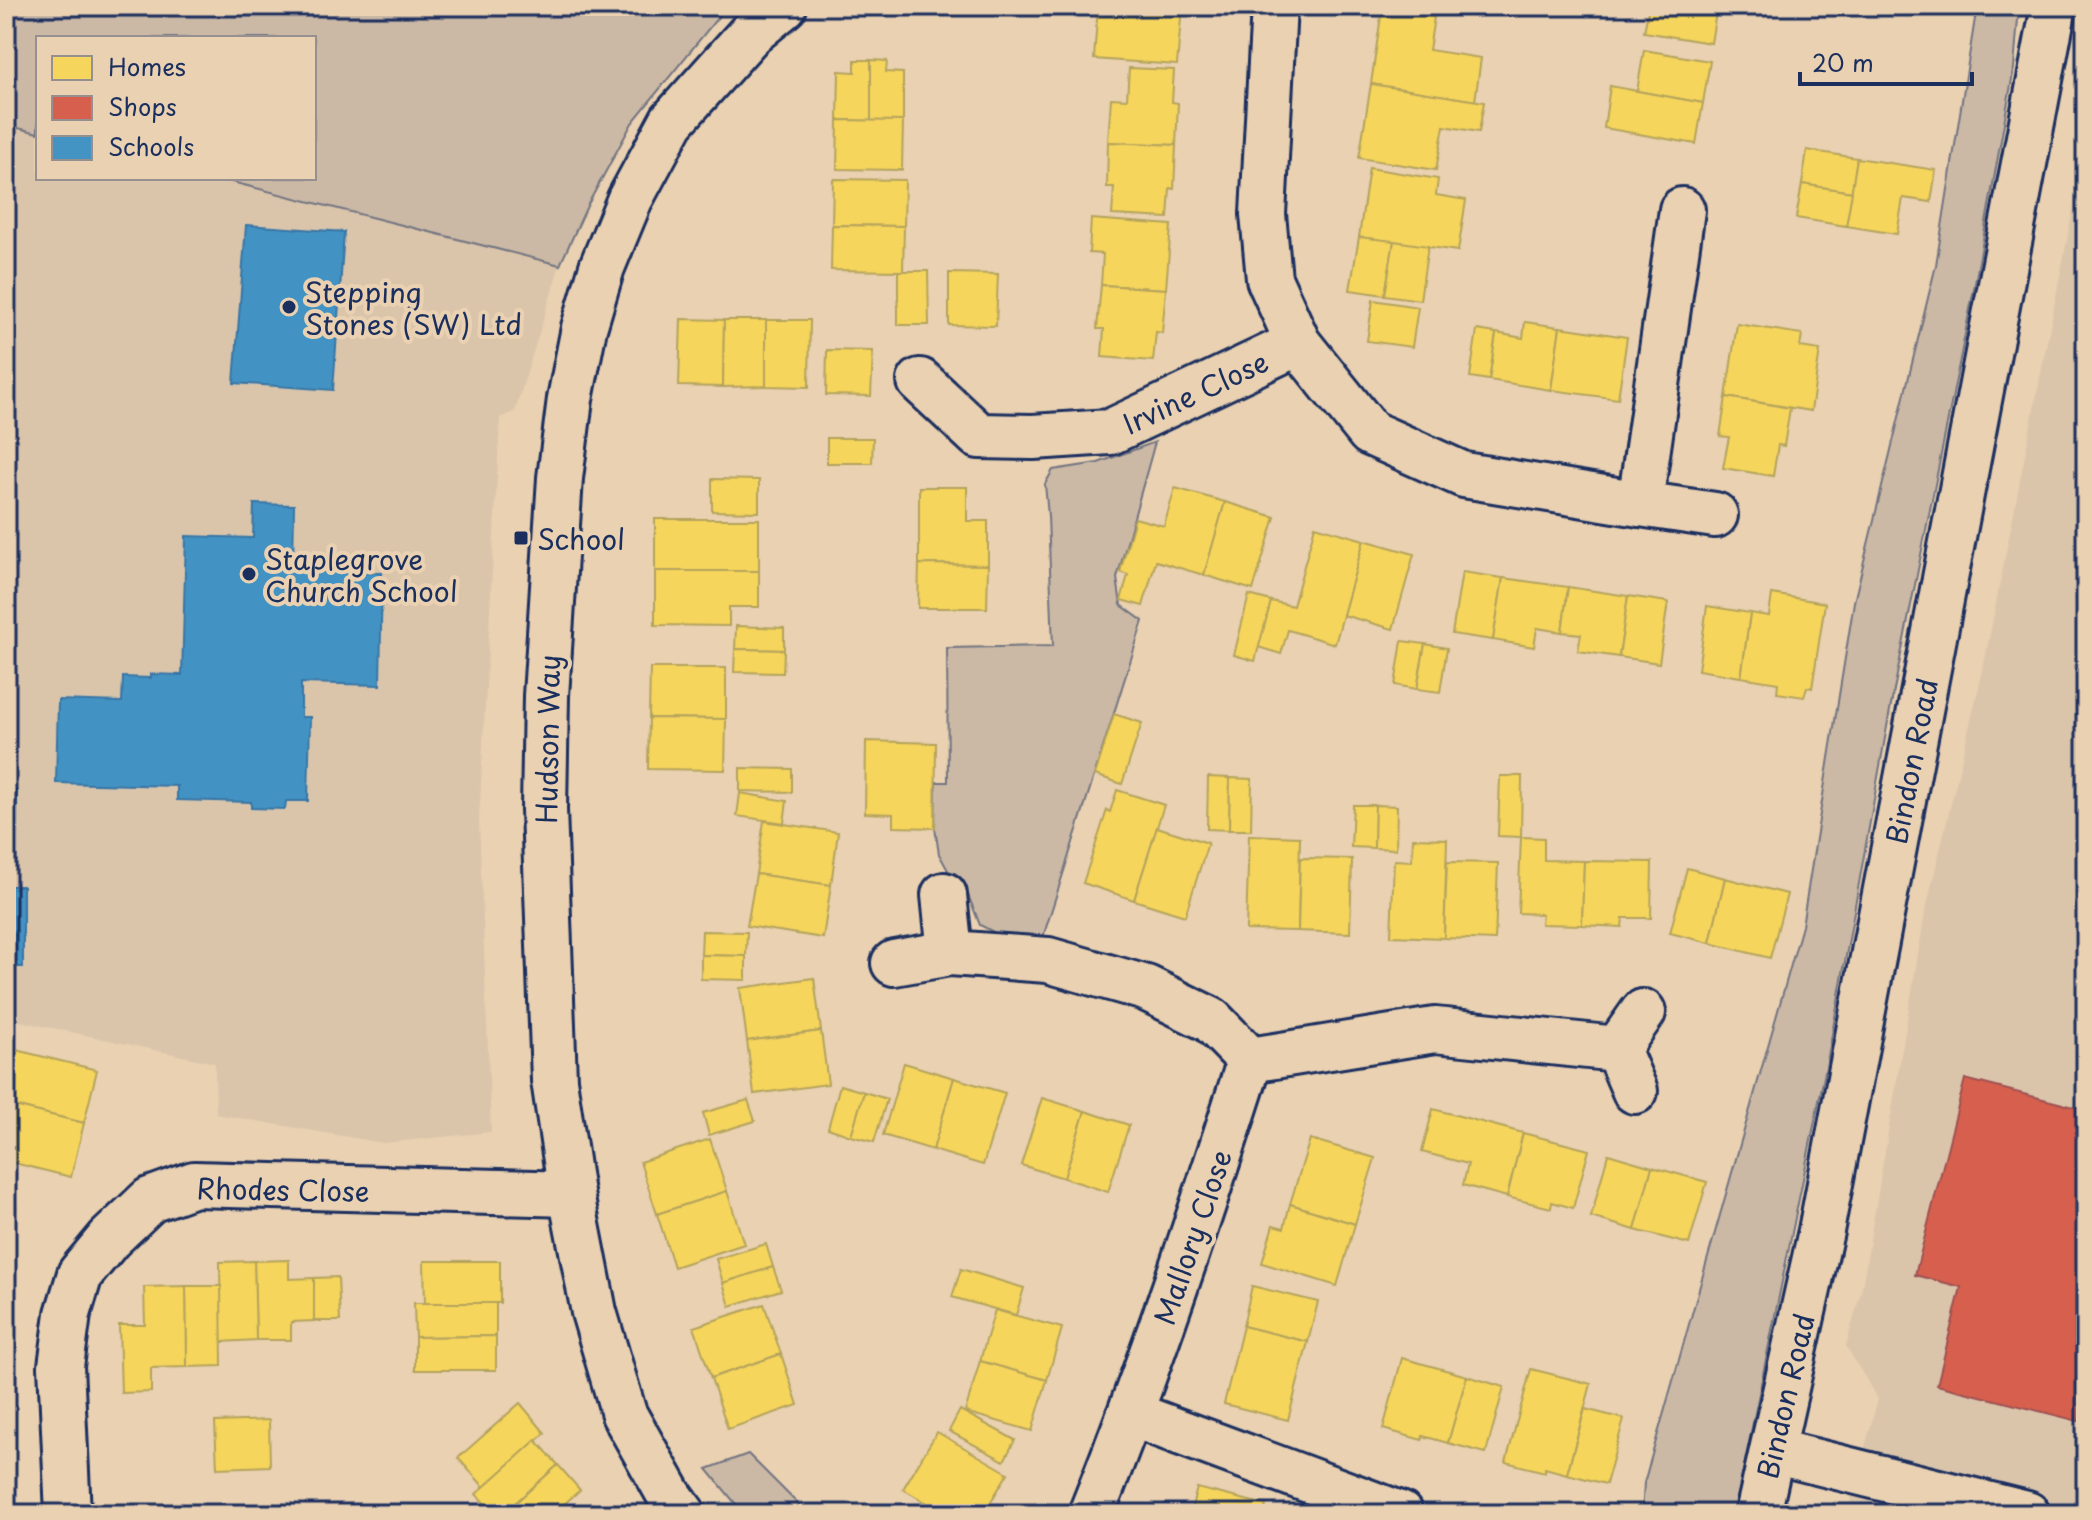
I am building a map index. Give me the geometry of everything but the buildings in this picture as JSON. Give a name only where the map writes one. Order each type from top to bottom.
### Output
[{"type":"street","name":"Hudson Way","points":[[683,1514],[624,1414],[594,1312],[571,1194],[554,1080],[544,810],[546,696],[558,509],[570,399],[584,328],[602,267],[630,199],[672,121],[749,35],[784,6]]},
{"type":"street","name":"Irvine Close","points":[[1274,6],[1263,214],[1269,279],[1298,343],[1370,433],[1464,475],[1715,515]]},
{"type":"street","name":"Bindon Road","points":[[1758,1514],[1821,1231],[2054,6]]},
{"type":"street","points":[[1640,504],[1682,210]]},
{"type":"street","name":"Irvine Close","points":[[920,381],[979,436],[1033,437],[1110,432],[1298,343]]},
{"type":"street","points":[[944,895],[950,953]]},
{"type":"street","points":[[894,963],[950,953],[1048,960],[1146,988],[1211,1020],[1250,1060],[1435,1030],[1617,1049]]},
{"type":"street","points":[[1617,1049],[1643,1012]]},
{"type":"street","points":[[1617,1049],[1635,1091]]},
{"type":"street","name":"Mallory Close","points":[[1091,1514],[1131,1414],[1191,1245],[1250,1060]]},
{"type":"street","name":"Rhodes Close","points":[[68,1514],[61,1366],[68,1314],[80,1274],[109,1239],[150,1200],[194,1184],[571,1194]]},
{"type":"street","points":[[1131,1414],[1400,1514]]},
{"type":"street","points":[[1773,1451],[2027,1514]]},
{"type":"shaded area","points":[[6,6],[727,6],[632,123],[587,206],[560,265],[224,180],[316,180],[316,36],[36,36],[36,132],[6,125]]},
{"type":"shaded area","points":[[1977,6],[2019,6],[2014,68],[1974,289],[1890,710],[1827,1062],[1739,1491],[1732,1514],[1642,1514],[1644,1483],[1802,926],[1854,602],[1936,265]]},
{"type":"shaded area","name":"Staplegrove Church School","points":[[6,125],[36,132],[36,180],[224,180],[560,265],[515,411],[500,418],[479,820],[491,1132],[383,1143],[216,1114],[215,1063],[6,1018]]},
{"type":"shaded area","points":[[2086,143],[2086,1514],[1847,1514],[1878,1399],[1846,1346],[1862,1288],[1925,913],[1983,670]]},
{"type":"shaded area","points":[[1155,442],[1117,578],[1121,605],[1143,621],[1044,934],[1040,942],[1001,936],[980,925],[963,882],[950,874],[939,854],[935,828],[936,782],[948,782],[947,648],[1053,646],[1045,484],[1053,470],[1098,463]]},
{"type":"shaded area","points":[[748,1454],[808,1514],[744,1514],[707,1469]]},
{"type":"place","name":"Stepping Stones (SW) Ltd","points":[[289,307]]},
{"type":"place","name":"School","points":[[521,538]]},
{"type":"place","name":"Staplegrove Church School","points":[[249,574]]}]
